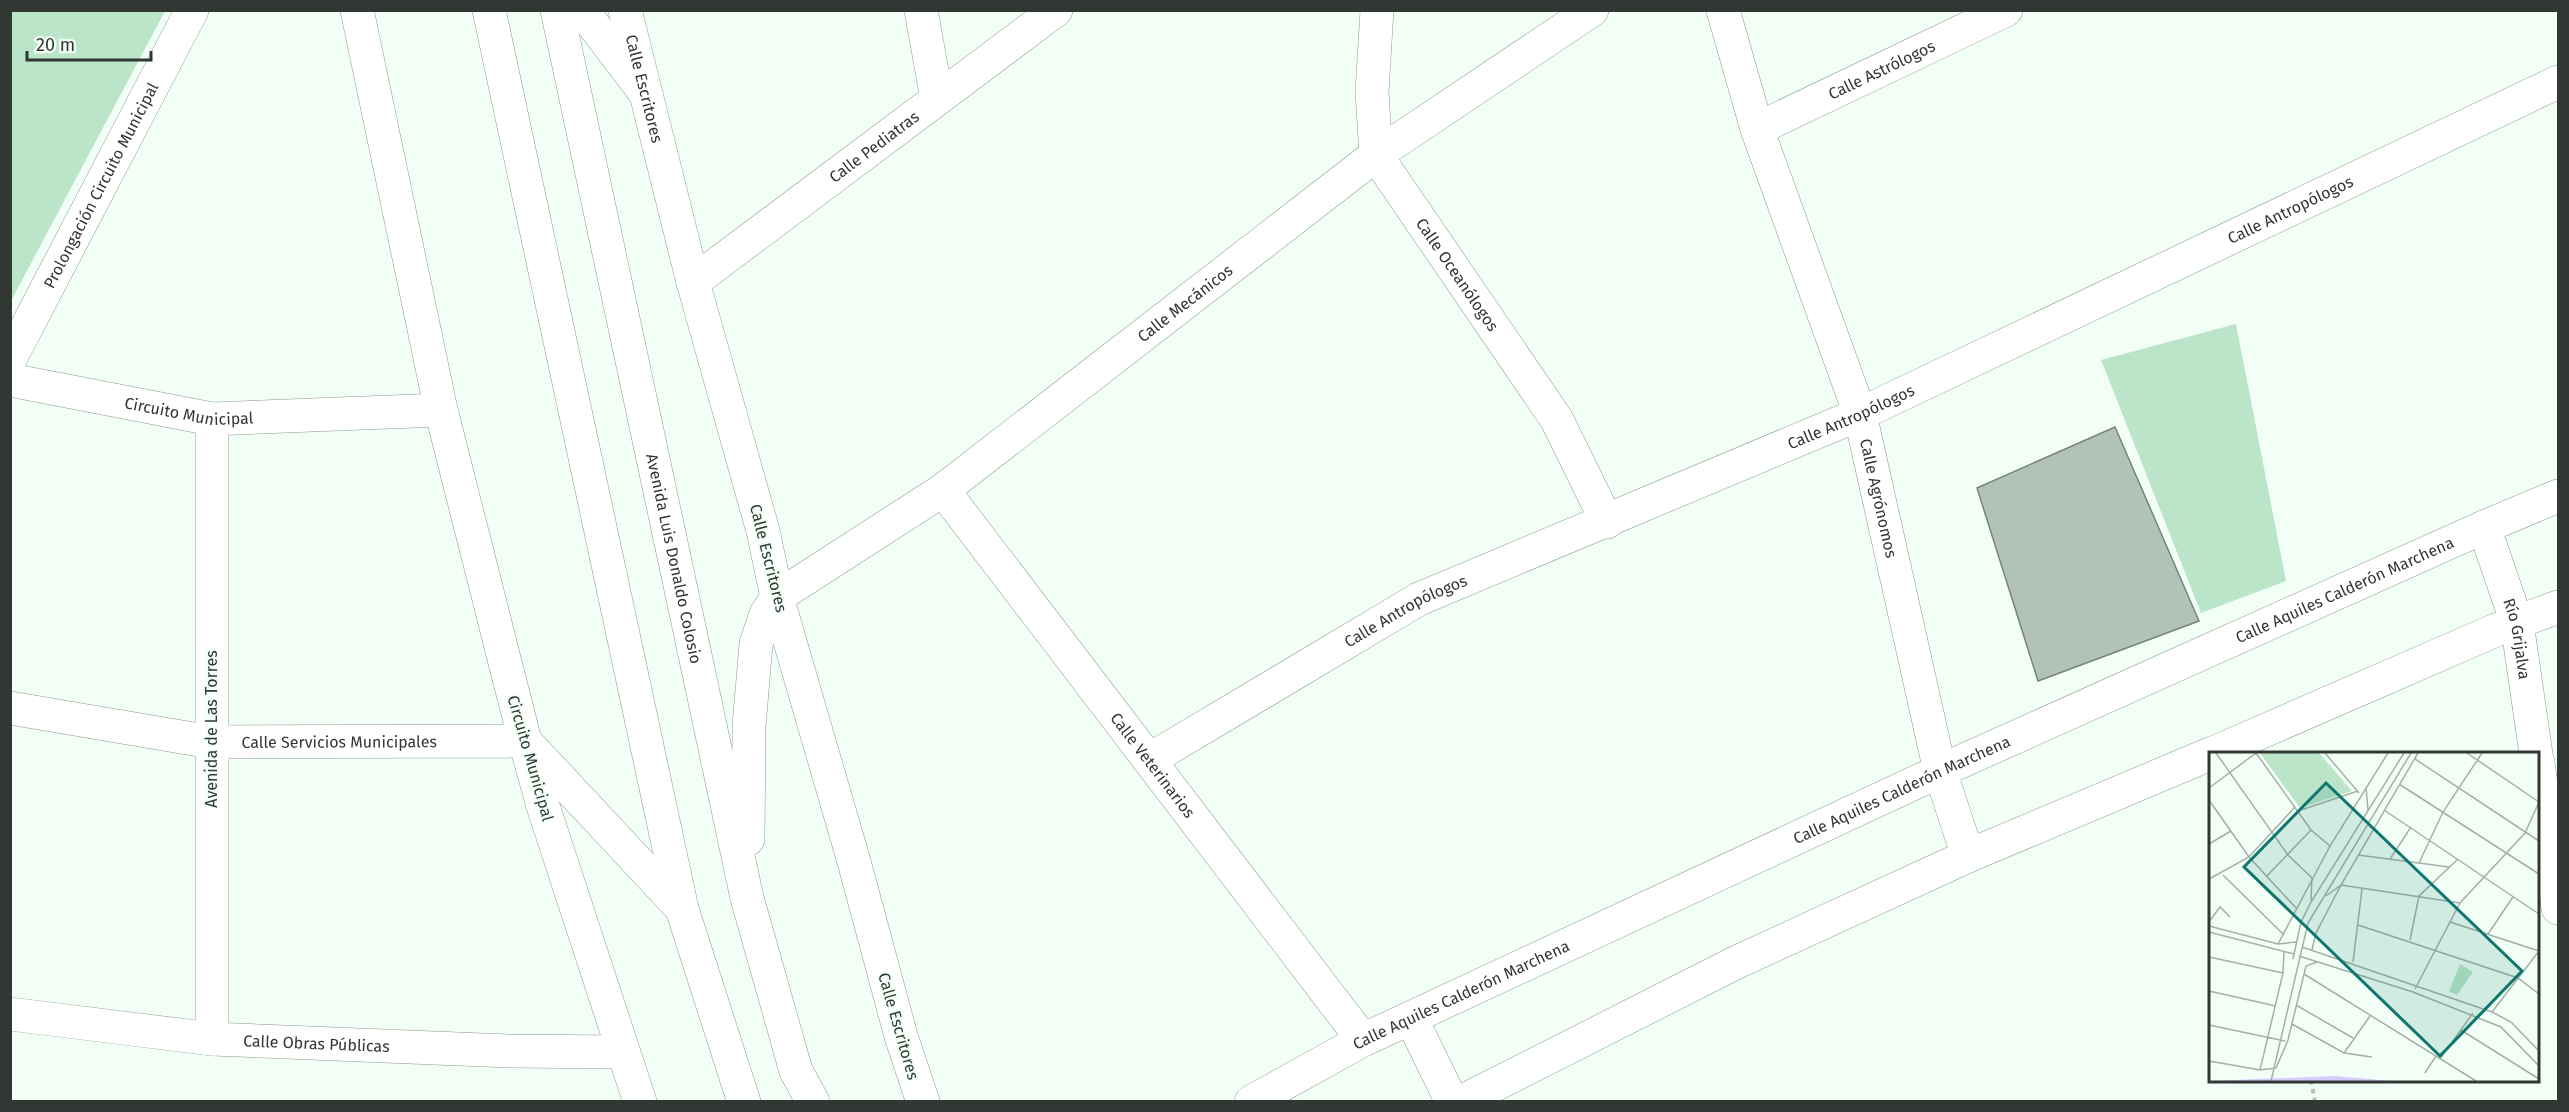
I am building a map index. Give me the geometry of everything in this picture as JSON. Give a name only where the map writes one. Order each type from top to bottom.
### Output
[{"type":"street","name":"Prolongación Circuito Municipal","points":[[10,359],[192,10]]},
{"type":"street","name":"Circuito Municipal","points":[[357,10],[441,410],[525,741],[543,806],[640,1101]]},
{"type":"street","points":[[489,10],[682,909],[744,1101]]},
{"type":"street","name":"Avenida Luis Donaldo Colosio","points":[[557,10],[747,898],[796,1071],[813,1101]]},
{"type":"street","points":[[582,10],[646,94]]},
{"type":"street","name":"Calle Escritores","points":[[625,10],[693,282],[763,531],[777,597],[853,858],[903,1045],[923,1101]]},
{"type":"street","points":[[921,10],[938,99]]},
{"type":"street","name":"Calle Pediatras","points":[[693,282],[1056,10]]},
{"type":"street","points":[[1376,155],[1372,92],[1377,10]]},
{"type":"street","name":"Calle Mecánicos","points":[[777,597],[943,490],[1376,155],[1592,10]]},
{"type":"street","name":"Calle Agrónomos","points":[[1723,10],[1757,129],[1860,414],[1940,771],[1968,856]]},
{"type":"street","name":"Calle Astrólogos","points":[[1757,129],[2006,10]]},
{"type":"street","name":"Calle Antropólogos","points":[[1149,760],[1419,599],[1860,414],[2559,82]]},
{"type":"street","name":"Calle Oceanólogos","points":[[1376,155],[1557,420],[1607,522]]},
{"type":"street","name":"Circuito Municipal","points":[[10,380],[212,419],[441,410]]},
{"type":"street","name":"Avenida de Las Torres","points":[[212,419],[212,1039]]},
{"type":"street","name":"Calle Veterinarios","points":[[943,490],[1363,1040]]},
{"type":"street","name":"Calle Aquiles Calderón Marchena","points":[[1251,1101],[1363,1040],[1940,771],[2484,527],[2559,496]]},
{"type":"street","name":"Río Grijalva","points":[[2484,527],[2517,623],[2536,752]]},
{"type":"street","points":[[747,898],[749,726],[756,644],[766,614],[777,597]]},
{"type":"street","points":[[2216,752],[2486,634],[2559,607]]},
{"type":"street","name":"Calle Servicios Municipales","points":[[10,708],[211,742],[525,741]]},
{"type":"street","points":[[525,741],[682,909]]},
{"type":"street","points":[[1461,1101],[1735,963],[1968,856],[2209,755]]},
{"type":"street","points":[[2539,765],[2551,796],[2559,908]]},
{"type":"street","name":"Calle Obras Públicas","points":[[10,1014],[212,1039],[509,1051],[622,1052]]},
{"type":"street","points":[[1411,1018],[1452,1101]]},
{"type":"path","points":[[2311,1082],[2315,1101]]},
{"type":"green space","points":[[10,11],[165,11],[11,301]]},
{"type":"green space","points":[[2236,324],[2286,581],[2201,613],[2101,360]]},
{"type":"building","points":[[2115,427],[2199,621],[2038,681],[1977,488]]}]
